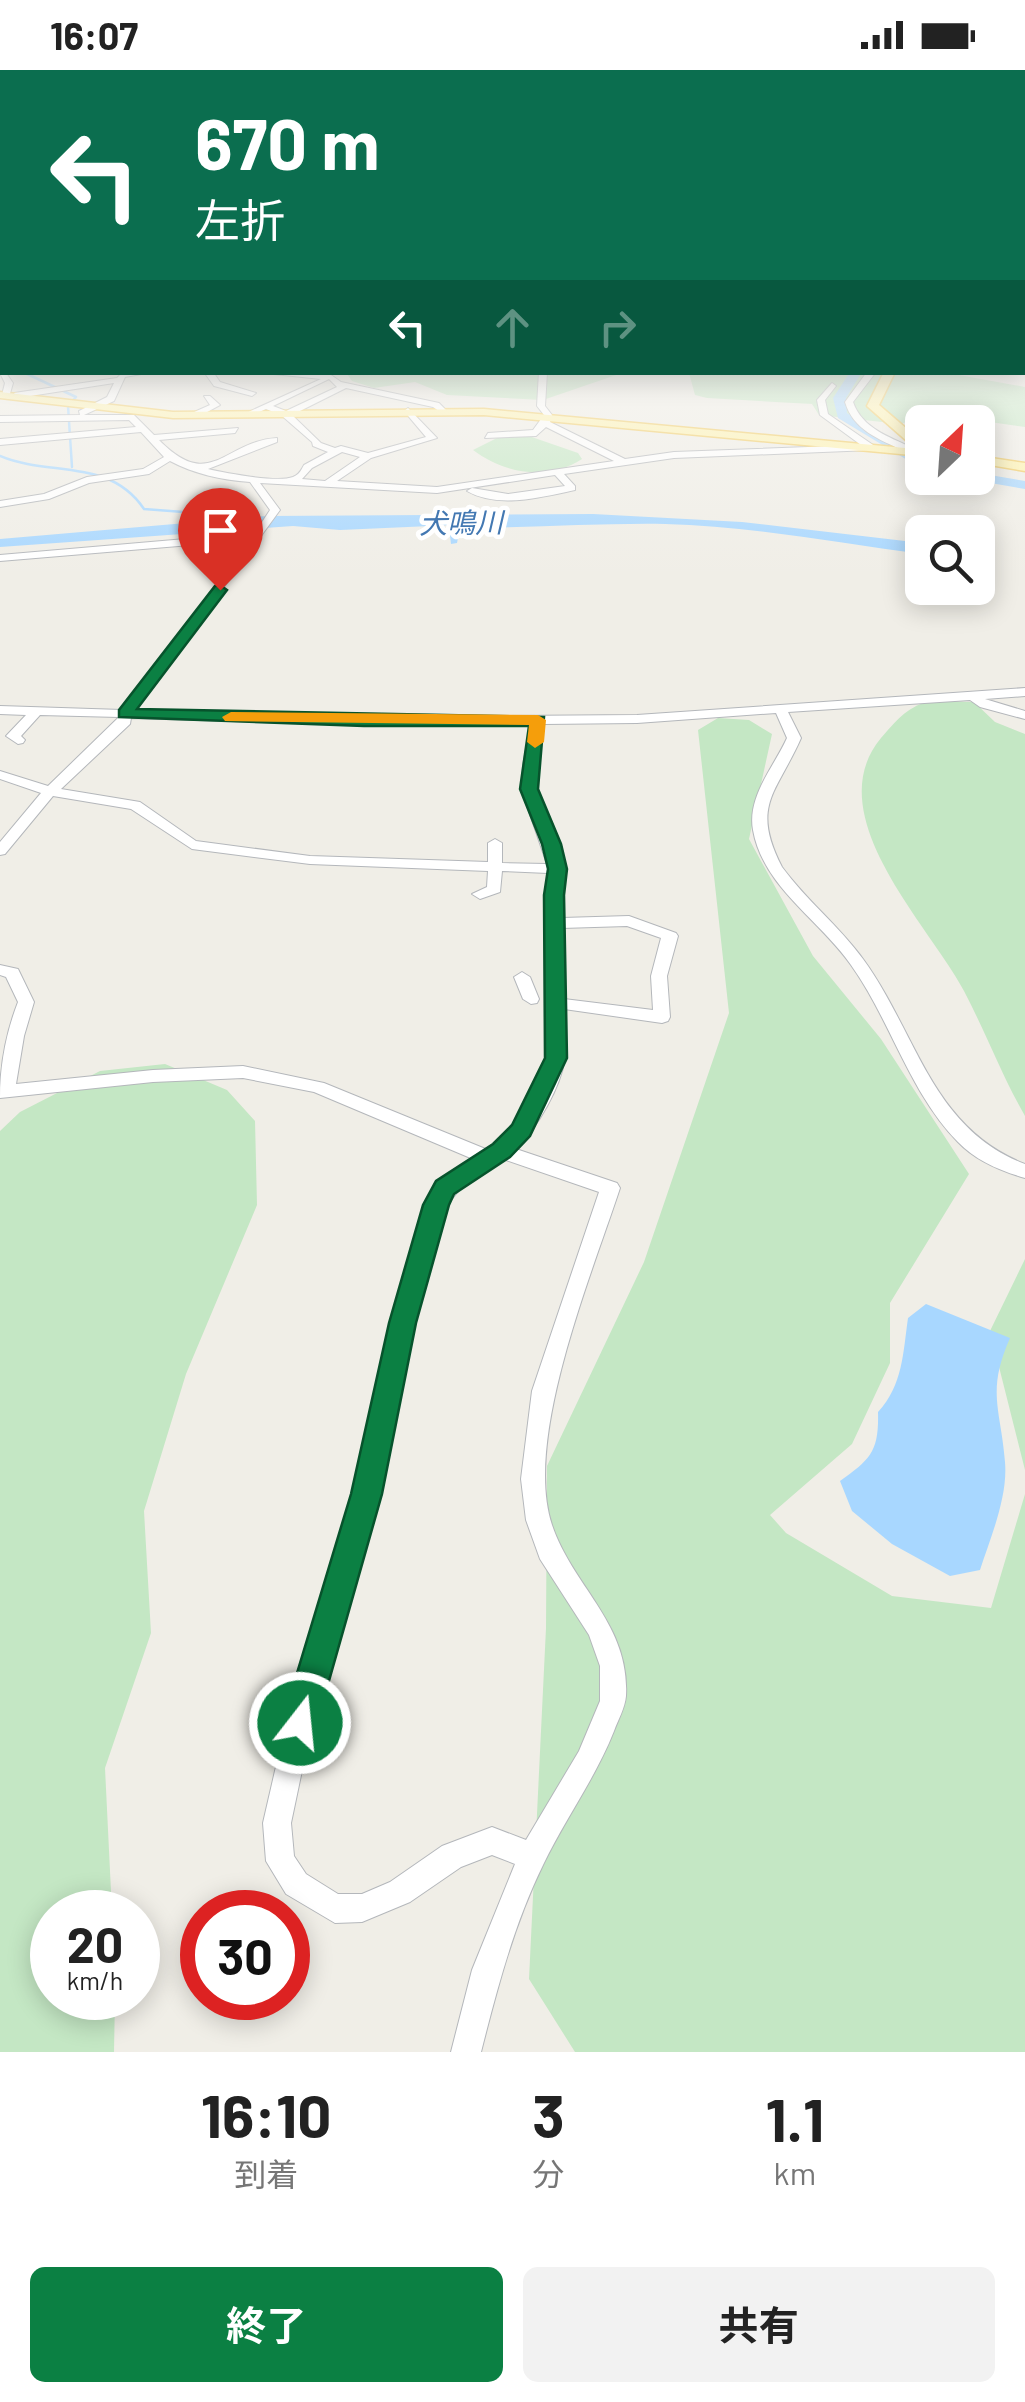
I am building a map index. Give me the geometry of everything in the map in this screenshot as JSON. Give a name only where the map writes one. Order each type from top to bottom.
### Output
[{"type":"main road","points":[[880,392],[873,406],[905,439]]},
{"type":"main road","points":[[8,395],[133,413],[442,410],[905,450]]},
{"type":"main road","points":[[995,463],[1025,467]]},
{"type":"street","points":[[73,417],[111,398],[114,392]]},
{"type":"street","points":[[248,414],[297,392]]},
{"type":"street","points":[[287,413],[335,392]]},
{"type":"street","points":[[385,392],[436,405],[442,410]]},
{"type":"street","points":[[541,392],[546,420],[623,462]]},
{"type":"street","points":[[827,392],[821,400],[824,415],[874,448]]},
{"type":"street","points":[[849,406],[858,392]]},
{"type":"street","points":[[195,415],[217,403]]},
{"type":"street","points":[[849,406],[873,406]]},
{"type":"street","points":[[849,406],[862,424],[905,445]]},
{"type":"street","points":[[268,407],[287,413],[318,441],[316,444],[336,452]]},
{"type":"street","points":[[325,484],[368,456],[432,438],[408,411]]},
{"type":"street","points":[[0,419],[131,417],[146,428],[170,457],[196,469],[253,480],[462,489],[702,453],[874,448]]},
{"type":"street","points":[[488,436],[536,433],[546,420]]},
{"type":"street","points":[[0,442],[146,428]]},
{"type":"street","points":[[154,438],[235,430]]},
{"type":"street","points":[[196,469],[227,464],[248,447],[274,440]]},
{"type":"street","points":[[292,482],[307,467],[341,449],[368,456]]},
{"type":"street","points":[[0,504],[44,497],[87,480],[146,472],[170,457]]},
{"type":"street","points":[[462,489],[479,496],[510,497],[572,488],[558,473]]},
{"type":"street","points":[[0,850],[50,791],[125,721],[125,714],[258,536],[275,510],[253,480]]},
{"type":"street","points":[[43,483],[44,497]]},
{"type":"street","points":[[0,558],[258,536]]},
{"type":"street","points":[[0,710],[364,721],[538,720],[781,710],[1025,692]]},
{"type":"street","points":[[972,696],[984,704],[1025,715]]},
{"type":"street","points":[[781,710],[794,738],[760,803],[758,818],[765,850],[778,875],[857,962],[945,1113],[965,1138],[995,1160],[1025,1172]]},
{"type":"street","points":[[18,740],[12,736],[37,712]]},
{"type":"street","points":[[532,1856],[492,1842],[452,1856],[400,1892],[362,1908],[335,1909],[296,1884],[280,1861],[276,1823],[300,1723],[366,1494],[402,1323],[436,1205],[444,1188],[522,1130],[549,1080],[556,1058],[558,869],[529,789],[538,720]]},
{"type":"street","points":[[0,776],[50,791],[135,805],[192,846],[310,860],[558,869]]},
{"type":"street","points":[[480,894],[495,889],[494,843]]},
{"type":"street","points":[[555,922],[629,921],[670,936],[659,976],[662,1017],[556,1003]]},
{"type":"street","points":[[0,970],[12,972],[26,1002],[11,1045],[12,1066],[2,1092],[153,1076],[243,1072],[318,1087],[494,1154],[610,1188],[543,1391],[532,1479],[538,1520],[552,1559],[599,1628],[613,1666],[612,1701],[589,1760],[532,1856],[487,1970],[466,2052]]},
{"type":"street","points":[[522,977],[531,1000]]},
{"type":"green space","points":[[441,392],[565,392],[543,400]]},
{"type":"green space","points":[[694,392],[1025,392],[1025,427],[995,423],[995,405],[905,405],[905,422],[900,424],[819,415],[812,404],[707,398]]},
{"type":"green space","points":[[505,434],[526,435],[578,453],[582,459],[555,470],[527,472],[499,465],[473,450]]},
{"type":"green space","points":[[928,701],[974,702],[995,722],[1025,734],[1025,1116],[964,991],[886,869],[870,835],[862,801],[865,768],[881,738],[907,711]]},
{"type":"green space","points":[[718,718],[749,720],[772,734],[749,839],[813,956],[881,1039],[969,1174],[890,1303],[890,1363],[852,1444],[770,1515],[786,1533],[892,1596],[991,1608],[1025,1494],[1025,2052],[575,2052],[529,1979],[546,1628],[547,1466],[644,1262],[729,1013],[698,730]]},
{"type":"green space","points":[[165,1064],[227,1090],[255,1121],[257,1205],[186,1374],[144,1511],[151,1633],[105,1768],[111,1890],[30,1890],[30,2020],[115,2020],[114,2052],[0,2052],[0,1131],[20,1112],[100,1071]]},
{"type":"green space","points":[[1025,1259],[1025,1470],[990,1331]]},
{"type":"water","name":"犬鳴川","points":[[593,514],[742,522],[905,541],[905,552],[762,531],[665,524],[460,528],[457,543],[451,544],[449,527],[453,525],[340,530],[293,526],[0,547],[0,539],[267,516]]},
{"type":"water","points":[[926,1304],[1010,1338],[997,1387],[1005,1462],[1001,1503],[980,1570],[950,1576],[892,1544],[852,1511],[840,1481],[859,1466],[875,1445],[878,1412],[893,1391],[908,1318]]},
{"type":"waterway","points":[[66,392],[76,397],[68,406],[72,467]]},
{"type":"waterway","points":[[842,392],[839,398],[842,415],[905,454]]},
{"type":"waterway","points":[[0,456],[96,475],[130,493],[144,509],[261,518]]},
{"type":"waterway","points":[[995,480],[1025,485]]},
{"type":"slow traffic","points":[[231,717],[538,720],[535,742]]},
{"type":"route","points":[[220,590],[125,714],[364,721],[538,720],[529,789],[558,869],[554,895],[556,1058],[549,1080],[522,1130],[502,1151],[487,1157],[444,1188],[436,1205],[402,1323],[366,1494],[300,1723]]}]
